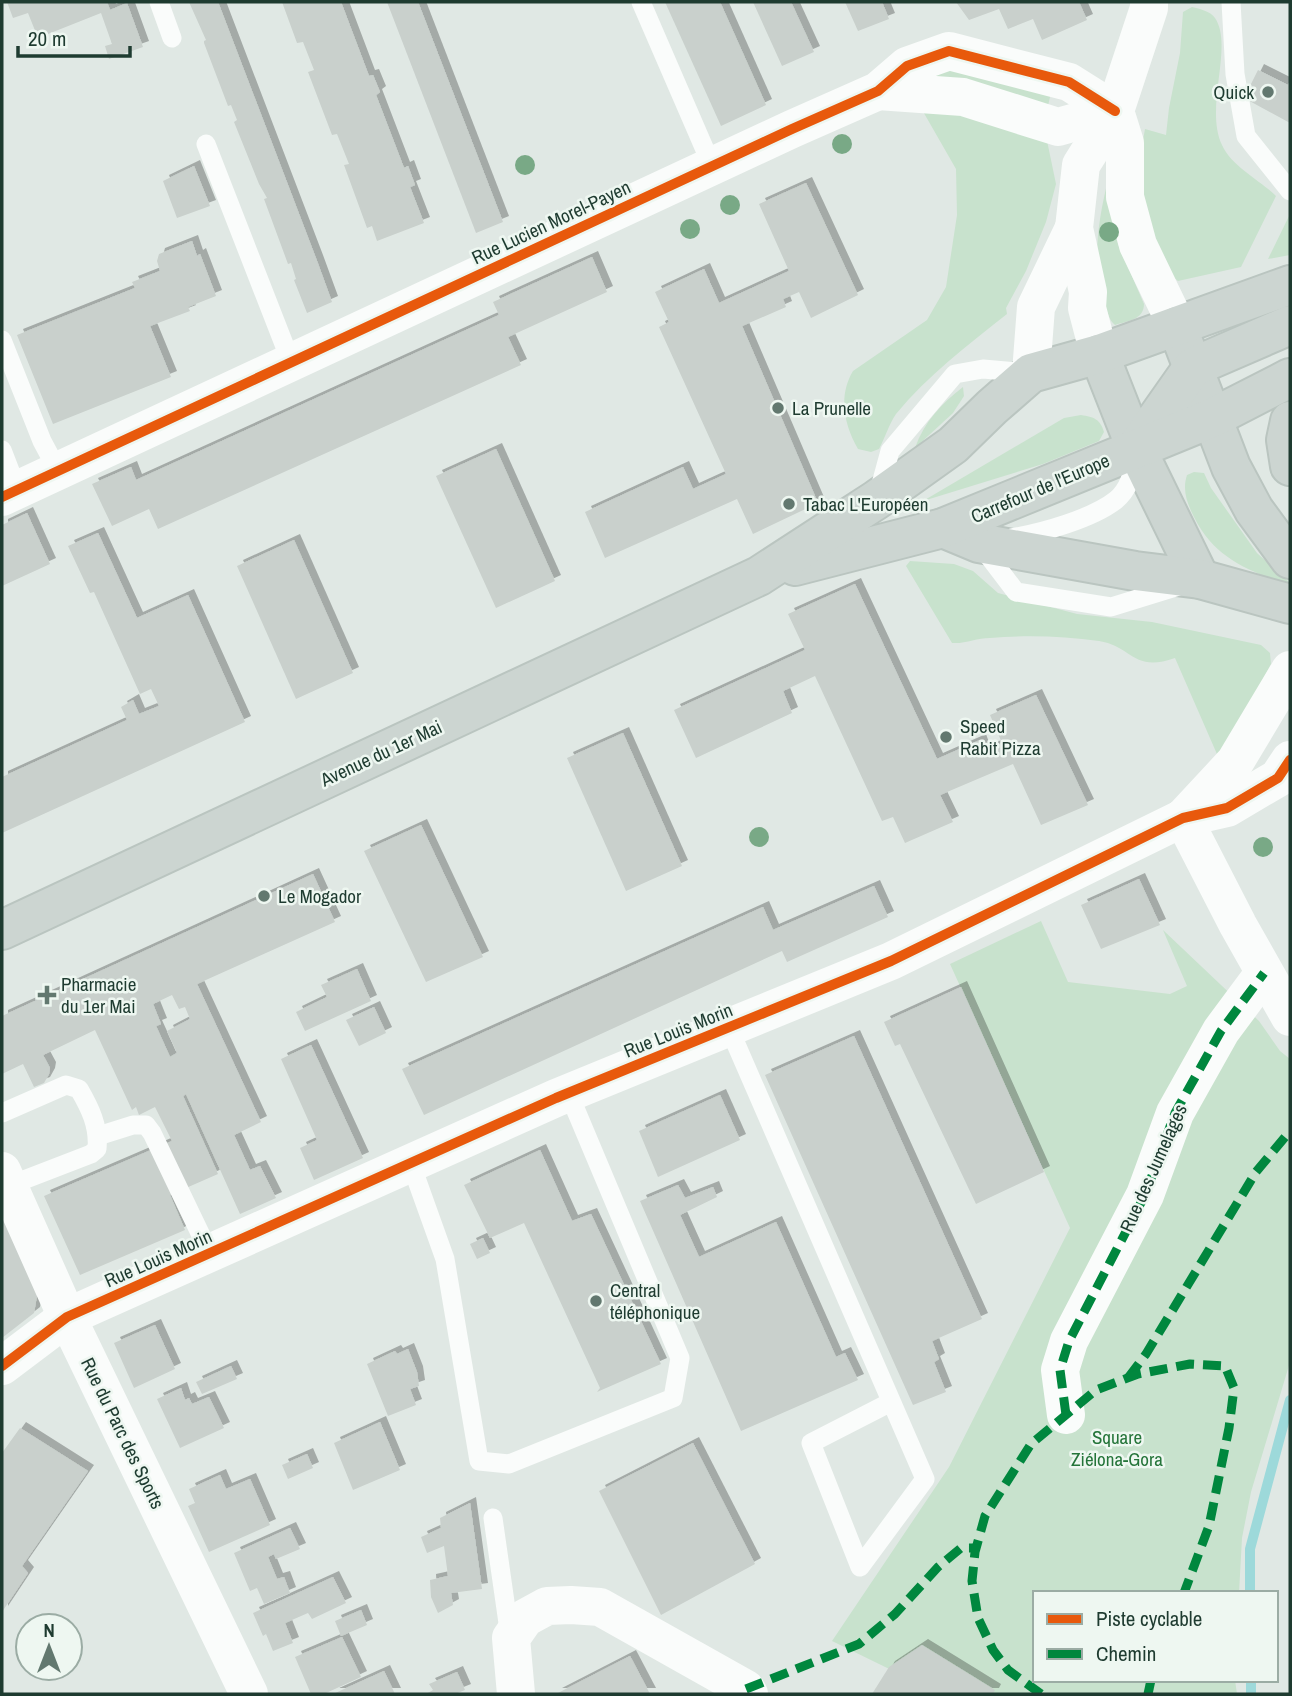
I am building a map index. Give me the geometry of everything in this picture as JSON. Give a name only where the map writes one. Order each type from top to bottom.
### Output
[{"type":"main road","points":[[1031,373],[1098,354],[1290,285]]},
{"type":"main road","points":[[1136,448],[1193,367],[1290,325]]},
{"type":"main road","points":[[1177,327],[1231,467],[1254,510],[1290,559]]},
{"type":"main road","points":[[1098,354],[1136,448],[1200,579]]},
{"type":"main road","name":"Avenue du 1er Mai","points":[[2,930],[759,576],[876,500],[953,445],[1031,373]]},
{"type":"main road","name":"Carrefour de l'Europe","points":[[943,528],[1212,418],[1290,378]]},
{"type":"main road","points":[[1290,421],[1286,440],[1290,466]]},
{"type":"main road","points":[[943,528],[979,543],[1135,571],[1200,579],[1290,604]]},
{"type":"main road","name":"Avenue du 1er Mai","points":[[759,576],[943,528]]},
{"type":"street","points":[[1098,354],[1087,308],[1088,292],[1074,228],[1081,165],[1115,111],[1154,4]]},
{"type":"street","name":"Rue Lucien Morel-Payen","points":[[10,493],[878,91],[964,97],[1058,127],[1115,111]]},
{"type":"street","points":[[1115,111],[1125,143],[1125,197],[1138,245],[1177,327]]},
{"type":"street","points":[[1031,373],[1036,307],[1074,228]]},
{"type":"street","name":"Rue Louis Morin","points":[[1183,818],[1235,762],[1290,670]]},
{"type":"street","name":"Rue Louis Morin","points":[[2,1366],[67,1317],[569,1094],[891,961],[1183,818],[1227,808],[1278,778],[1290,760]]},
{"type":"street","points":[[1183,818],[1290,1017]]},
{"type":"street","name":"Rue des Jumelages","points":[[1066,1415],[1060,1370],[1069,1341],[1145,1195],[1175,1113],[1221,1031],[1264,973]]},
{"type":"street","name":"Rue du Parc des Sports","points":[[5,1178],[67,1317],[249,1694]]},
{"type":"street","points":[[516,1694],[511,1638],[526,1618],[547,1606],[571,1605],[600,1607],[746,1689],[749,1694]]},
{"type":"lane","points":[[159,2],[172,38]]},
{"type":"lane","points":[[641,2],[712,166]]},
{"type":"lane","points":[[1231,2],[1235,74],[1246,136],[1290,191]]},
{"type":"lane","points":[[206,144],[290,362]]},
{"type":"lane","points":[[2,340],[41,441],[58,471]]},
{"type":"lane","points":[[979,543],[1046,532],[1117,499],[1133,475],[1136,448]]},
{"type":"lane","points":[[2,450],[10,493]]},
{"type":"lane","points":[[729,1028],[925,1479],[860,1567],[811,1443],[891,1402]]},
{"type":"lane","points":[[2,1113],[66,1085],[79,1089],[91,1111],[98,1136],[97,1149],[91,1154],[5,1178]]},
{"type":"lane","points":[[411,1164],[445,1259],[479,1461],[509,1464],[673,1398],[680,1358],[569,1094]]},
{"type":"lane","points":[[98,1136],[133,1125],[146,1125],[210,1254]]},
{"type":"lane","points":[[493,1518],[511,1638]]},
{"type":"green space","points":[[1192,7],[1213,16],[1220,30],[1222,44],[1216,113],[1217,130],[1222,145],[1239,167],[1276,196],[1241,267],[1178,281],[1168,272],[1161,260],[1149,229],[1140,158],[1145,129],[1166,135],[1180,53],[1183,12]]},
{"type":"green space","points":[[951,67],[1051,93],[1046,114],[913,79]]},
{"type":"green space","points":[[917,101],[1045,131],[1056,184],[1046,222],[1026,271],[1006,308],[1007,314],[921,386],[896,414],[879,449],[871,452],[858,449],[849,430],[844,400],[848,381],[853,371],[927,320],[946,287],[957,215],[956,169]]},
{"type":"green space","points":[[1108,180],[1118,244],[1144,304],[1138,317],[1115,325],[1105,306],[1097,258],[1101,211]]},
{"type":"green space","points":[[1290,214],[1290,255],[1268,259]]},
{"type":"green space","points":[[963,387],[964,396],[953,413],[915,448],[934,414]]},
{"type":"green space","points":[[1081,415],[1093,418],[1101,424],[1104,432],[1099,441],[1043,464],[923,501],[1064,418]]},
{"type":"green space","points":[[1194,472],[1204,473],[1211,488],[1257,553],[1290,583],[1290,586],[1234,561],[1212,543],[1194,517],[1186,496],[1187,475]]},
{"type":"green space","points":[[910,561],[954,564],[973,571],[998,593],[1077,614],[1152,622],[1261,645],[1270,653],[1271,664],[1220,761],[1175,658],[1161,662],[1141,661],[1110,644],[1058,637],[985,638],[952,643],[906,566]]},
{"type":"green space","name":"Square Ziélona-Gora","points":[[1041,921],[1068,982],[1170,994],[1187,986],[1163,930],[1259,1021],[1280,1051],[1290,1059],[1290,1362],[1251,1492],[1242,1538],[1239,1591],[1033,1591],[1033,1682],[1235,1682],[1237,1694],[952,1694],[922,1685],[832,1641],[949,1467],[1070,1228],[950,964]]},
{"type":"building","points":[[7,2],[107,2],[110,10],[127,3],[143,47],[109,59],[105,46],[112,44],[101,13],[38,38],[28,13],[13,18]]},
{"type":"building","points":[[189,2],[218,2],[317,261],[332,302],[307,313],[294,280],[296,279],[291,263],[288,264],[264,199],[267,198],[234,122],[237,120],[231,105],[228,106],[204,43],[206,40]]},
{"type":"building","points":[[282,2],[341,2],[369,76],[373,75],[380,92],[376,95],[404,168],[408,166],[415,185],[410,187],[424,223],[377,241],[372,226],[367,228],[344,165],[349,164],[337,134],[332,135],[308,72],[314,70],[303,42],[297,43]]},
{"type":"building","points":[[387,2],[418,2],[503,222],[476,233]]},
{"type":"building","points":[[665,2],[720,2],[766,105],[721,126]]},
{"type":"building","points":[[753,2],[791,2],[814,52],[782,66]]},
{"type":"building","points":[[845,2],[882,2],[889,19],[858,31]]},
{"type":"building","points":[[956,2],[1079,2],[1087,20],[1042,40],[1033,19],[1008,29],[999,9],[969,20]]},
{"type":"building","name":"Quick","points":[[1258,70],[1288,85],[1290,82],[1290,123],[1244,98]]},
{"type":"building","points":[[194,166],[210,206],[177,218],[163,181]]},
{"type":"building","points":[[806,183],[858,295],[811,318],[799,292],[783,299],[786,307],[742,326],[818,503],[753,534],[737,499],[605,558],[585,512],[683,467],[693,489],[726,474],[659,327],[669,322],[655,292],[704,269],[719,303],[789,271],[759,204]]},
{"type":"building","points":[[192,241],[197,256],[200,254],[216,296],[188,307],[190,311],[150,326],[171,377],[53,424],[17,335],[135,288],[132,282],[160,271],[157,261],[159,254]]},
{"type":"building","points":[[592,257],[607,292],[508,337],[521,365],[158,529],[149,509],[112,526],[92,484],[131,467],[136,480],[499,315],[493,302]]},
{"type":"building","points":[[496,449],[555,581],[496,608],[436,476]]},
{"type":"building","points":[[27,513],[50,564],[2,586],[2,525]]},
{"type":"building","points":[[98,533],[137,618],[188,595],[245,722],[2,833],[2,777],[127,720],[121,707],[133,700],[139,714],[159,706],[151,689],[140,694],[94,592],[90,593],[68,546]]},
{"type":"building","points":[[294,540],[353,673],[296,699],[237,566]]},
{"type":"building","points":[[855,584],[937,759],[980,740],[984,751],[1002,743],[990,715],[1036,695],[1088,805],[1041,825],[1013,764],[940,795],[953,822],[905,843],[893,817],[882,821],[815,676],[783,691],[792,713],[696,758],[674,710],[805,650],[788,614]]},
{"type":"building","points":[[623,733],[682,866],[626,891],[567,758]]},
{"type":"building","points":[[421,825],[483,957],[426,982],[364,851]]},
{"type":"building","points":[[313,874],[335,922],[197,984],[261,1122],[234,1135],[250,1170],[260,1166],[276,1198],[240,1214],[186,1094],[183,1096],[218,1174],[170,1195],[185,1230],[80,1275],[44,1196],[172,1141],[155,1107],[139,1115],[136,1107],[132,1110],[95,1030],[43,1055],[50,1068],[44,1083],[34,1087],[23,1064],[2,1074],[2,1016]],"holes":[[[172,995],[179,1009],[185,1007],[190,1019],[167,1031],[177,1053],[170,1057],[156,1026],[161,1024],[153,1004]]]},
{"type":"building","points":[[1139,879],[1160,925],[1101,949],[1081,905]]},
{"type":"building","points":[[874,886],[888,917],[787,962],[782,951],[424,1115],[402,1069],[763,907],[773,930]]},
{"type":"building","points":[[357,969],[371,1001],[305,1031],[296,1012],[327,997],[321,985]]},
{"type":"building","points":[[961,987],[1044,1172],[976,1204],[900,1044],[895,1046],[884,1022]]},
{"type":"building","points":[[374,1007],[386,1033],[359,1046],[346,1020]]},
{"type":"building","points":[[854,1036],[982,1319],[932,1341],[939,1359],[934,1362],[946,1392],[913,1405],[765,1075]]},
{"type":"building","points":[[311,1045],[363,1158],[314,1180],[300,1148],[317,1140],[281,1059]]},
{"type":"building","points":[[720,1095],[740,1140],[658,1177],[639,1131]]},
{"type":"building","name":"Central téléphonique","points":[[540,1150],[572,1221],[591,1214],[661,1364],[597,1392],[600,1388],[524,1223],[490,1238],[464,1185]]},
{"type":"building","points":[[678,1185],[685,1198],[713,1187],[717,1197],[680,1215],[699,1257],[776,1222],[836,1357],[845,1353],[858,1380],[741,1431],[640,1201]]},
{"type":"building","points":[[2,1211],[38,1290],[34,1313],[2,1338]]},
{"type":"building","points":[[483,1238],[490,1253],[477,1259],[470,1244]]},
{"type":"building","points":[[155,1325],[175,1369],[134,1388],[114,1343]]},
{"type":"building","points":[[408,1349],[419,1386],[410,1389],[416,1405],[388,1416],[367,1364],[395,1351],[397,1354]]},
{"type":"building","points":[[231,1366],[237,1379],[202,1394],[196,1382]]},
{"type":"building","points":[[181,1388],[185,1400],[189,1398],[192,1404],[209,1397],[224,1428],[180,1448],[157,1399]]},
{"type":"building","points":[[380,1422],[400,1470],[353,1490],[334,1443]]},
{"type":"building","points":[[20,1428],[88,1471],[22,1566],[28,1573],[2,1612],[2,1453]]},
{"type":"building","points":[[693,1443],[755,1564],[661,1615],[599,1491]]},
{"type":"building","points":[[307,1454],[313,1468],[288,1479],[282,1465]]},
{"type":"building","points":[[220,1475],[226,1489],[250,1479],[270,1525],[209,1552],[188,1506],[195,1503],[189,1489]]},
{"type":"building","points":[[470,1503],[482,1589],[451,1593],[453,1605],[438,1613],[431,1597],[430,1580],[448,1576],[444,1546],[427,1553],[421,1537],[441,1528],[440,1518]]},
{"type":"building","points":[[290,1528],[300,1549],[276,1559],[274,1554],[268,1557],[277,1579],[284,1577],[290,1593],[264,1604],[257,1588],[250,1591],[234,1553]]},
{"type":"building","points":[[333,1577],[346,1603],[312,1619],[308,1613],[285,1623],[293,1643],[273,1651],[253,1613]]},
{"type":"building","points":[[361,1610],[367,1625],[341,1636],[335,1621]]},
{"type":"building","points":[[342,1637],[361,1677],[324,1694],[311,1694],[295,1657]]},
{"type":"building","points":[[922,1645],[995,1690],[993,1694],[872,1694],[889,1667]]},
{"type":"building","points":[[630,1656],[650,1694],[556,1694]]},
{"type":"building","points":[[384,1671],[395,1694],[333,1694]]},
{"type":"building","points":[[457,1672],[465,1690],[455,1694],[426,1694],[433,1690],[429,1684]]},
{"type":"waterway","points":[[1250,1591],[1250,1549],[1290,1400]]},
{"type":"waterway","points":[[1251,1682],[1251,1694]]},
{"type":"marked path","points":[[1066,1415],[1060,1370],[1069,1341],[1145,1195],[1175,1113],[1221,1031],[1264,973]]},
{"type":"marked path","points":[[1128,1378],[1146,1354],[1256,1172],[1290,1131]]},
{"type":"marked path","points":[[1041,1694],[1008,1670],[993,1650],[978,1618],[972,1581],[975,1552],[985,1516],[1031,1444],[1096,1390],[1138,1374],[1190,1364],[1225,1366],[1234,1388],[1229,1428],[1209,1526],[1185,1591]]},
{"type":"marked path","points":[[746,1689],[859,1644],[895,1614],[938,1567],[961,1548],[976,1548]]},
{"type":"marked path","points":[[1148,1694],[1151,1682]]},
{"type":"cycle path","points":[[2,497],[878,91],[907,66],[949,51],[1069,82],[1115,111]]},
{"type":"cycle path","points":[[2,1366],[67,1317],[556,1098],[891,961],[1183,818],[1227,808],[1278,778],[1290,760]]},
{"type":"place","name":"Quick","points":[[1268,92]]},
{"type":"place","name":"La Prunelle","points":[[778,408]]},
{"type":"place","name":"Tabac L'Européen","points":[[789,504]]},
{"type":"place","name":"Speed Rabit Pizza","points":[[946,737]]},
{"type":"place","name":"Le Mogador","points":[[264,896]]},
{"type":"place","name":"Pharmacie du 1er Mai","points":[[47,995]]},
{"type":"place","name":"Central téléphonique","points":[[596,1301]]}]
